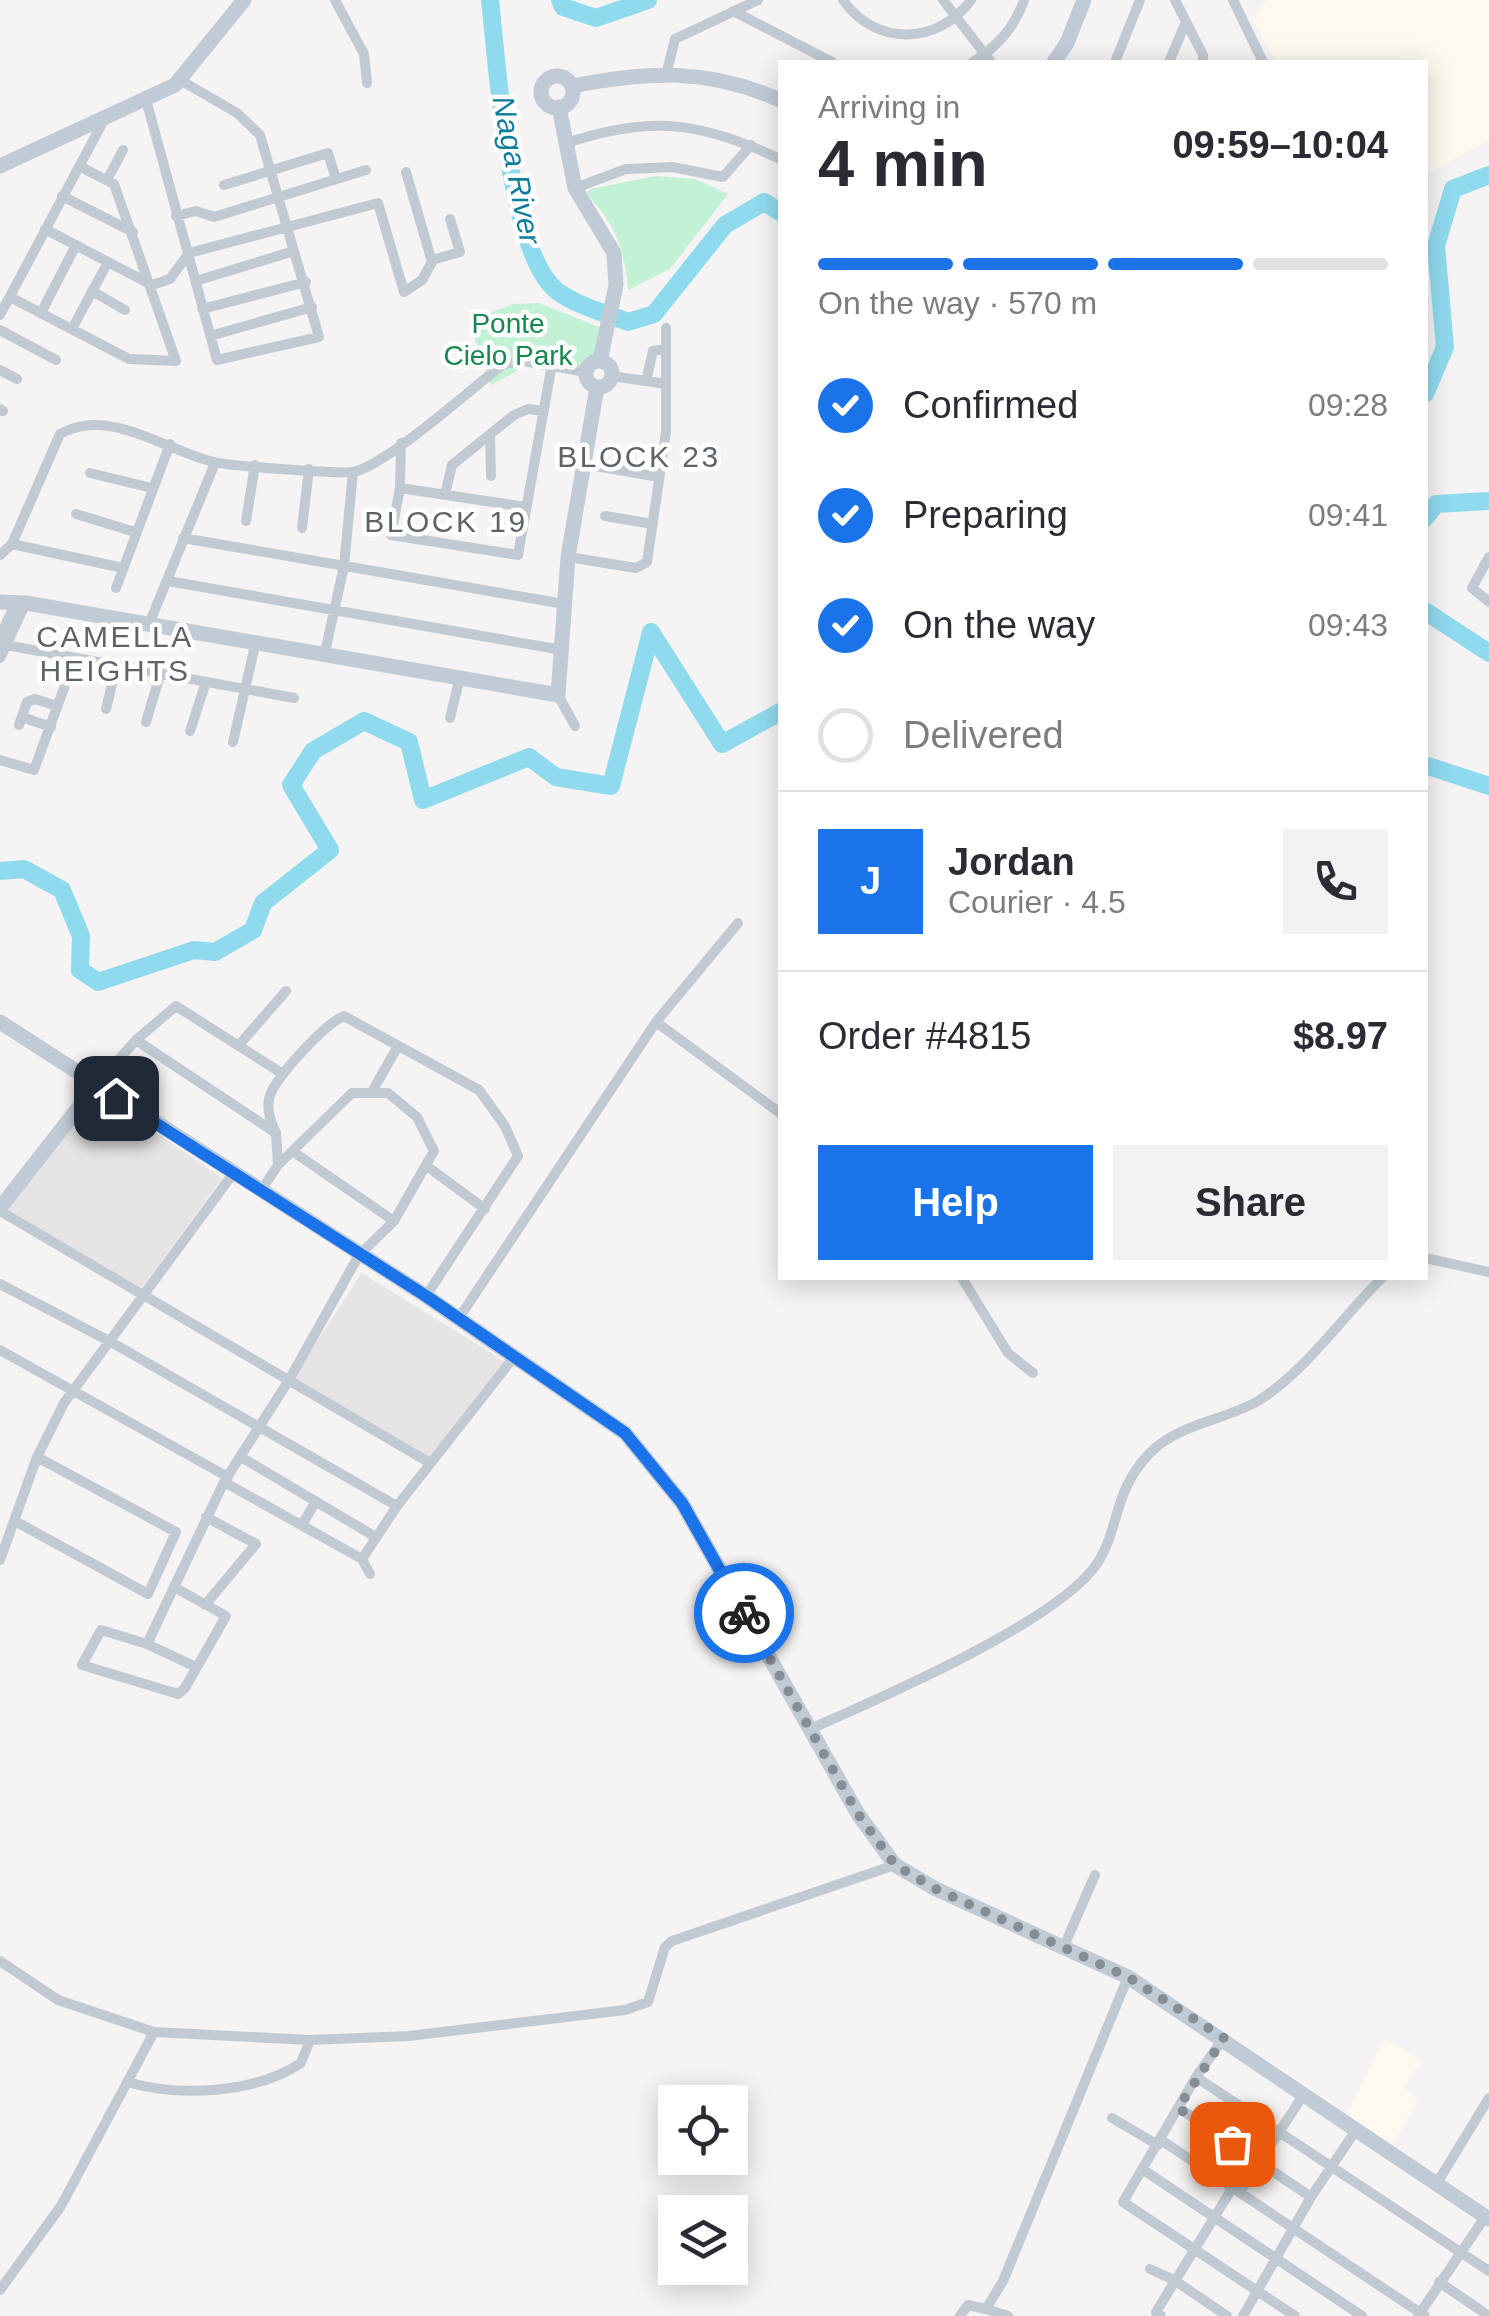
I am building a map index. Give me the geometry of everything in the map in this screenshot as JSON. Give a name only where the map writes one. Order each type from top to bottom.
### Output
[{"type":"main road","points":[[0,166],[180,80],[244,0]]},
{"type":"main road","points":[[1055,60],[1067,43],[1084,0]]},
{"type":"main road","points":[[559,108],[544,100],[544,84],[558,76],[572,86],[668,72],[742,84],[778,99]]},
{"type":"main road","points":[[559,108],[571,100],[572,86]]},
{"type":"main road","points":[[559,108],[575,188],[614,254],[615,294],[600,361]]},
{"type":"main road","points":[[600,361],[610,366],[612,376],[608,383],[597,387],[590,383],[586,372],[592,362],[600,361]]},
{"type":"main road","points":[[13,603],[325,652],[459,681],[558,695],[568,557],[597,387]]},
{"type":"main road","points":[[0,1022],[426,1296],[625,1433],[682,1503],[808,1730],[858,1814],[895,1865],[936,1889],[1064,1944],[1128,1977],[1487,2218]]},
{"type":"main road","points":[[0,1210],[97,1084]]},
{"type":"street","points":[[336,0],[364,54],[368,83]]},
{"type":"street","points":[[668,72],[675,40],[758,0]]},
{"type":"street","points":[[843,0],[854,15],[894,35],[922,34],[957,19],[970,0]]},
{"type":"street","points":[[943,0],[989,59],[1024,0]]},
{"type":"street","points":[[1116,60],[1140,0]]},
{"type":"street","points":[[1174,0],[1202,60]]},
{"type":"street","points":[[1237,3],[1262,60]]},
{"type":"street","points":[[733,12],[828,60]]},
{"type":"street","points":[[1170,60],[1186,21]]},
{"type":"street","points":[[145,96],[217,360],[319,337],[260,135],[248,121],[180,80]]},
{"type":"street","points":[[0,315],[107,114]]},
{"type":"street","points":[[564,144],[624,126],[665,124],[720,132],[778,158]]},
{"type":"street","points":[[575,188],[626,169],[672,168],[723,177],[751,145]]},
{"type":"street","points":[[107,180],[123,150]]},
{"type":"street","points":[[224,185],[270,174],[328,152],[336,180]]},
{"type":"street","points":[[10,297],[129,359],[176,362],[134,232],[114,184],[79,166]]},
{"type":"street","points":[[176,216],[196,211],[214,217],[366,170]]},
{"type":"street","points":[[44,229],[152,285],[170,279],[189,253],[378,202],[404,292],[422,280],[432,260],[406,172]]},
{"type":"street","points":[[62,196],[134,232]]},
{"type":"street","points":[[432,260],[460,252],[450,219]]},
{"type":"street","points":[[41,313],[76,245]]},
{"type":"street","points":[[196,281],[294,251]]},
{"type":"street","points":[[72,329],[108,262]]},
{"type":"street","points":[[202,309],[306,282]]},
{"type":"street","points":[[92,292],[125,310]]},
{"type":"street","points":[[210,336],[312,307]]},
{"type":"street","points":[[568,557],[642,567],[647,562],[660,477],[666,328]]},
{"type":"street","points":[[0,330],[56,360]]},
{"type":"street","points":[[646,380],[653,350],[666,349]]},
{"type":"street","points":[[0,555],[12,544],[60,434],[73,427],[105,426],[170,444],[215,463],[354,472],[401,443],[503,364],[552,364],[586,372]]},
{"type":"street","points":[[401,443],[400,488],[392,535],[518,555],[552,364]]},
{"type":"street","points":[[0,370],[17,380]]},
{"type":"street","points":[[612,376],[666,384]]},
{"type":"street","points":[[444,494],[452,464],[514,415],[528,409],[544,411]]},
{"type":"street","points":[[490,436],[490,476]]},
{"type":"street","points":[[116,588],[170,444]]},
{"type":"street","points":[[149,624],[215,463]]},
{"type":"street","points":[[584,464],[660,477]]},
{"type":"street","points":[[246,520],[255,465]]},
{"type":"street","points":[[302,528],[310,469]]},
{"type":"street","points":[[325,652],[344,566],[354,472]]},
{"type":"street","points":[[90,473],[152,488]]},
{"type":"street","points":[[400,488],[526,507]]},
{"type":"street","points":[[76,514],[135,532]]},
{"type":"street","points":[[605,516],[653,524]]},
{"type":"street","points":[[183,538],[564,604]]},
{"type":"street","points":[[12,544],[122,568]]},
{"type":"street","points":[[1489,557],[1472,588],[1489,602]]},
{"type":"street","points":[[168,581],[562,650]]},
{"type":"street","points":[[13,603],[1,647],[294,698]]},
{"type":"street","points":[[234,742],[256,641]]},
{"type":"street","points":[[0,760],[34,770],[58,706],[69,660]]},
{"type":"street","points":[[106,710],[116,668]]},
{"type":"street","points":[[146,722],[160,676]]},
{"type":"street","points":[[450,718],[459,681]]},
{"type":"street","points":[[190,731],[205,685]]},
{"type":"street","points":[[558,695],[575,726]]},
{"type":"street","points":[[51,726],[20,721],[27,702],[35,700],[58,706]]},
{"type":"street","points":[[459,1318],[656,1022],[738,923]]},
{"type":"street","points":[[239,1045],[286,991]]},
{"type":"street","points":[[97,1084],[136,1040],[176,1006],[284,1074]]},
{"type":"street","points":[[278,1165],[276,1133],[268,1105],[284,1074],[338,1018],[344,1016],[479,1090],[505,1126],[518,1156],[426,1296]]},
{"type":"street","points":[[656,1022],[778,1112]]},
{"type":"street","points":[[136,1040],[276,1133]]},
{"type":"street","points":[[373,1090],[398,1046]]},
{"type":"street","points":[[147,1644],[226,1480],[360,1255],[394,1221],[428,1168],[434,1150],[417,1118],[388,1092],[352,1093],[295,1153],[278,1165],[260,1192]]},
{"type":"street","points":[[295,1153],[394,1221]]},
{"type":"street","points":[[428,1168],[485,1209]]},
{"type":"street","points":[[0,1560],[37,1457],[74,1390],[232,1174]]},
{"type":"street","points":[[0,1210],[430,1463]]},
{"type":"street","points":[[1428,1259],[1489,1272]]},
{"type":"street","points":[[963,1280],[1008,1353],[1033,1373]]},
{"type":"street","points":[[808,1730],[906,1686],[1078,1586],[1106,1548],[1122,1490],[1150,1452],[1187,1429],[1215,1421],[1270,1391],[1297,1371],[1380,1280]]},
{"type":"street","points":[[0,1284],[111,1342],[396,1506]]},
{"type":"street","points":[[0,1350],[362,1558],[370,1574]]},
{"type":"street","points":[[362,1558],[396,1506],[514,1357]]},
{"type":"street","points":[[15,1521],[148,1594],[176,1532],[37,1457]]},
{"type":"street","points":[[241,1457],[374,1536]]},
{"type":"street","points":[[302,1525],[316,1502]]},
{"type":"street","points":[[205,1605],[256,1544],[206,1517]]},
{"type":"street","points":[[174,1587],[226,1616],[196,1668],[178,1694],[82,1665],[102,1630],[147,1644],[196,1668]]},
{"type":"street","points":[[1,1948],[0,1959],[58,2000],[154,2032],[310,2040],[458,2033],[636,2008],[652,1995],[665,1947],[672,1941],[895,1865]]},
{"type":"street","points":[[1064,1944],[1095,1875]]},
{"type":"street","points":[[986,2309],[1003,2281],[1128,1977]]},
{"type":"street","points":[[0,2290],[61,2206],[131,2082],[154,2032]]},
{"type":"street","points":[[1224,2038],[1196,2077],[1123,2202],[1295,2316]]},
{"type":"street","points":[[131,2082],[168,2090],[258,2083],[301,2063],[310,2040]]},
{"type":"street","points":[[1196,2077],[1489,2271]]},
{"type":"street","points":[[1162,2316],[1156,2312],[1174,2280],[1304,2094]]},
{"type":"street","points":[[1437,2183],[1489,2098]]},
{"type":"street","points":[[1178,2108],[1312,2196]]},
{"type":"street","points":[[1112,2118],[1237,2190],[1421,2315],[1438,2282],[1487,2218]]},
{"type":"street","points":[[1243,2316],[1312,2196],[1356,2130]]},
{"type":"street","points":[[1142,2169],[1362,2316]]},
{"type":"street","points":[[1150,2270],[1174,2280],[1227,2316]]},
{"type":"street","points":[[1438,2282],[1489,2316]]},
{"type":"street","points":[[960,2316],[968,2305],[1008,2316]]},
{"type":"shaded area","points":[[1266,0],[1489,0],[1489,141],[1428,172],[1428,60],[1275,60],[1254,21]]},
{"type":"shaded area","points":[[97,1092],[222,1178],[142,1288],[6,1209]]},
{"type":"shaded area","points":[[362,1273],[504,1361],[428,1459],[293,1378]]},
{"type":"shaded area","points":[[1384,2038],[1421,2060],[1405,2088],[1418,2099],[1393,2145],[1347,2115]]},
{"type":"green space","points":[[655,176],[695,179],[728,194],[670,269],[628,290],[617,238],[587,194],[590,189]]},
{"type":"green space","name":"Ponte Cielo Park","points":[[539,303],[604,329],[595,358],[566,372],[526,366],[491,385],[475,340],[481,316],[513,304]]},
{"type":"waterway","name":"Naga River","points":[[490,0],[508,155],[517,199],[527,239],[541,270],[557,291],[628,322],[654,314],[725,225],[764,202],[778,211]]},
{"type":"waterway","name":"Naga River","points":[[560,0],[563,7],[596,18],[648,0]]},
{"type":"waterway","name":"Naga River","points":[[1428,387],[1445,347],[1436,246],[1453,189],[1489,175]]},
{"type":"waterway","name":"Naga River","points":[[1428,514],[1436,504],[1489,501]]},
{"type":"waterway","name":"Naga River","points":[[1428,613],[1489,653]]},
{"type":"waterway","points":[[0,871],[24,869],[62,890],[81,936],[80,970],[98,982],[194,950],[215,952],[253,930],[263,903],[330,850],[291,785],[313,751],[364,721],[409,742],[423,800],[529,757],[556,777],[611,786],[651,632],[722,744],[778,713]]},
{"type":"waterway","points":[[1428,766],[1489,786]]},
{"type":"way so far","points":[[744,1613],[858,1814],[895,1865],[936,1889],[1064,1944],[1128,1977],[1224,2038],[1178,2108],[1232,2144]]},
{"type":"district","name":"BLOCK 23","points":[[639,456]]},
{"type":"district","name":"BLOCK 19","points":[[446,521]]},
{"type":"district","name":"CAMELLA HEIGHTS","points":[[115,653]]},
{"type":"route","points":[[116,1098],[426,1296],[625,1433],[682,1503],[744,1613]]}]
